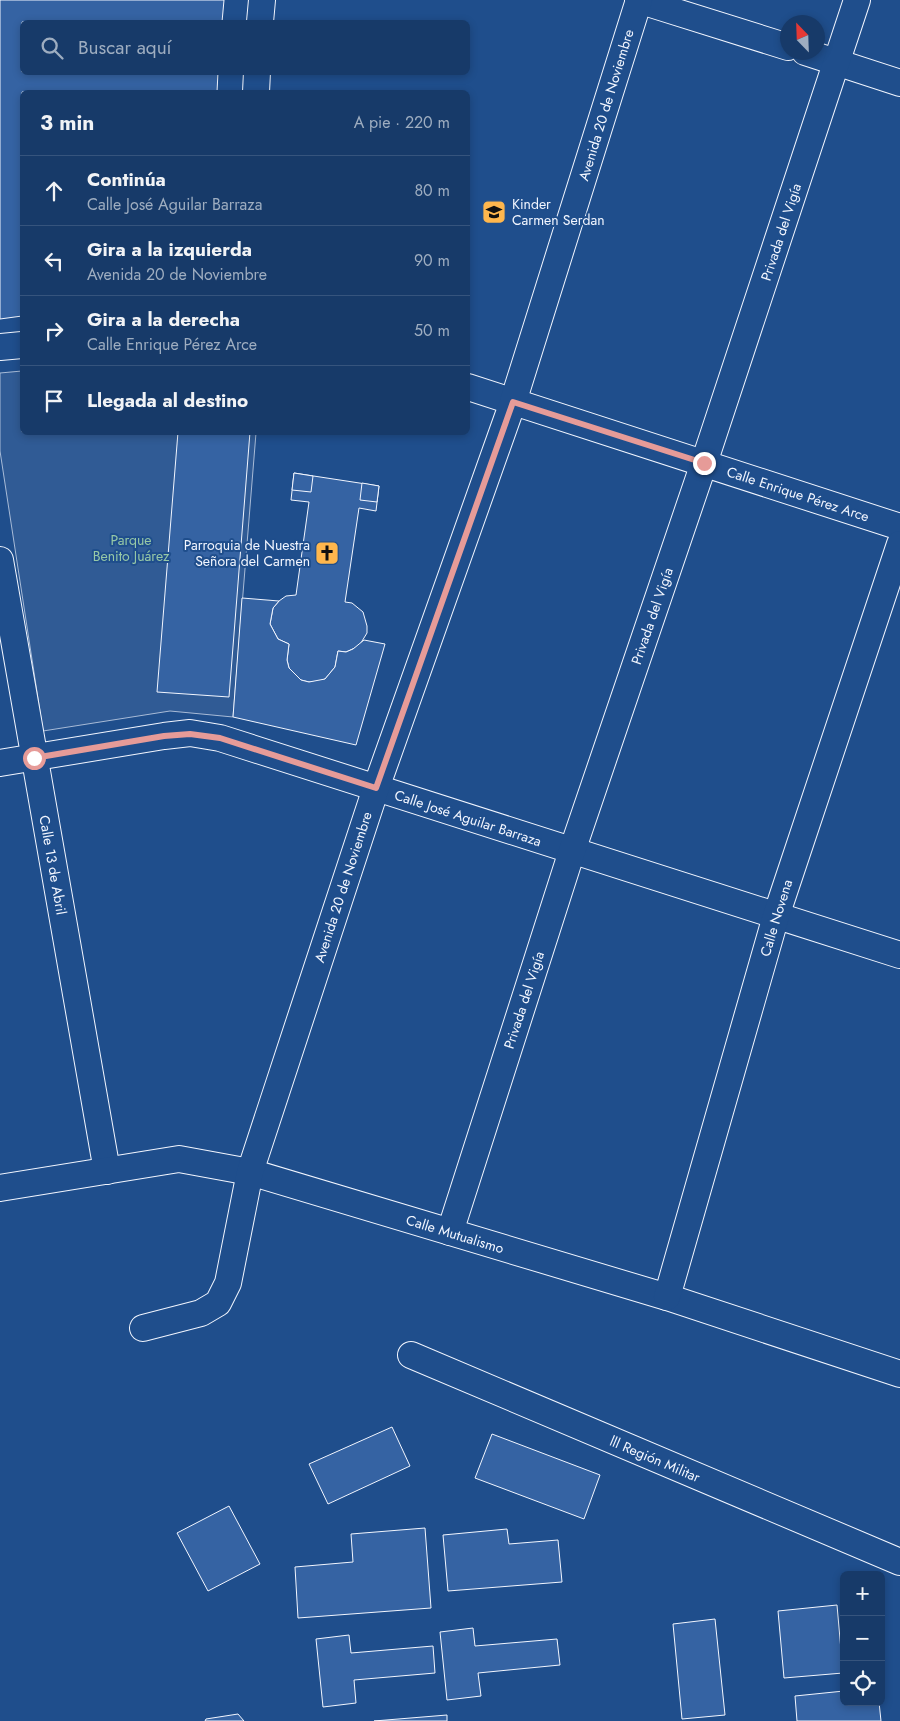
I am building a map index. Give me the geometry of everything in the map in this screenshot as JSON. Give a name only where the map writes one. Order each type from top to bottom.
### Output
[{"type":"street","points":[[260,20],[262,0]]},
{"type":"street","points":[[639,0],[780,44]]},
{"type":"street","name":"Avenida 20 de Noviembre","points":[[143,1328],[201,1313],[218,1303],[228,1283],[250,1172],[376,788],[513,402],[639,0]]},
{"type":"street","name":"Privada del Vigía","points":[[450,1232],[572,851],[704,463],[857,0]]},
{"type":"street","points":[[825,59],[900,83]]},
{"type":"street","points":[[256,90],[257,75]]},
{"type":"street","points":[[0,347],[20,344]]},
{"type":"street","name":"Calle Enrique Pérez Arce","points":[[470,388],[900,527]]},
{"type":"street","name":"Calle Novena","points":[[667,1297],[776,916],[900,544]]},
{"type":"street","name":"Calle 13 de Abril","points":[[0,560],[107,1171]]},
{"type":"street","name":"Calle José Aguilar Barraza","points":[[0,763],[164,736],[190,734],[220,738],[900,955]]},
{"type":"street","name":"Calle Mutualismo","points":[[0,1188],[179,1159],[250,1172],[667,1297],[900,1374]]},
{"type":"street","name":"lll Región Militar","points":[[411,1355],[900,1562]]},
{"type":"green space","name":"Parque Benito Juárez","points":[[20,371],[20,435],[256,435],[233,717],[170,711],[43,731],[0,451],[0,373]]},
{"type":"building","points":[[0,0],[224,0],[222,20],[20,20],[20,75],[218,75],[217,90],[20,90],[20,316],[0,319]]},
{"type":"building","points":[[178,435],[250,435],[229,697],[157,692]]},
{"type":"building","name":"Parroquia de Nuestra Señora del Carmen","points":[[294,473],[379,486],[376,511],[359,508],[345,602],[352,603],[363,612],[367,633],[359,646],[346,652],[338,651],[335,667],[325,679],[317,682],[301,680],[289,668],[287,660],[289,644],[278,639],[270,624],[273,608],[279,601],[286,596],[296,595],[309,502],[291,500]]},
{"type":"building","points":[[294,473],[313,476],[311,492],[292,490]]},
{"type":"building","points":[[362,483],[379,486],[377,502],[360,500]]},
{"type":"building","points":[[242,598],[279,601],[273,608],[270,624],[278,639],[289,644],[287,660],[289,668],[301,680],[309,682],[325,679],[335,667],[338,651],[346,652],[364,640],[385,644],[356,745],[233,717]]},
{"type":"building","points":[[392,1427],[410,1466],[328,1504],[309,1464]]},
{"type":"building","points":[[492,1434],[600,1475],[584,1519],[475,1478]]},
{"type":"building","points":[[229,1506],[260,1564],[208,1591],[177,1533]]},
{"type":"building","points":[[425,1528],[431,1608],[298,1618],[295,1567],[353,1562],[351,1534]]},
{"type":"building","points":[[507,1529],[509,1544],[558,1540],[562,1582],[448,1591],[443,1535]]},
{"type":"building","points":[[837,1605],[840,1639],[840,1673],[784,1678],[778,1611]]},
{"type":"building","points":[[715,1619],[725,1715],[682,1719],[673,1624]]},
{"type":"building","points":[[473,1628],[475,1646],[557,1639],[560,1665],[478,1673],[481,1696],[447,1700],[440,1632]]},
{"type":"building","points":[[349,1635],[351,1653],[433,1646],[435,1673],[354,1680],[356,1703],[323,1707],[316,1639]]},
{"type":"building","points":[[840,1691],[840,1706],[879,1706],[881,1721],[797,1721],[795,1696]]},
{"type":"building","points":[[238,1714],[244,1721],[205,1721],[206,1719]]},
{"type":"building","points":[[447,1715],[447,1721],[374,1721]]},
{"type":"place","name":"Kinder Carmen Serdan","points":[[494,212]]},
{"type":"place","name":"Parroquia de Nuestra Señora del Carmen","points":[[327,553]]},
{"type":"route","points":[[34,758],[164,736],[190,734],[220,738],[376,788],[513,402],[704,463]]}]
